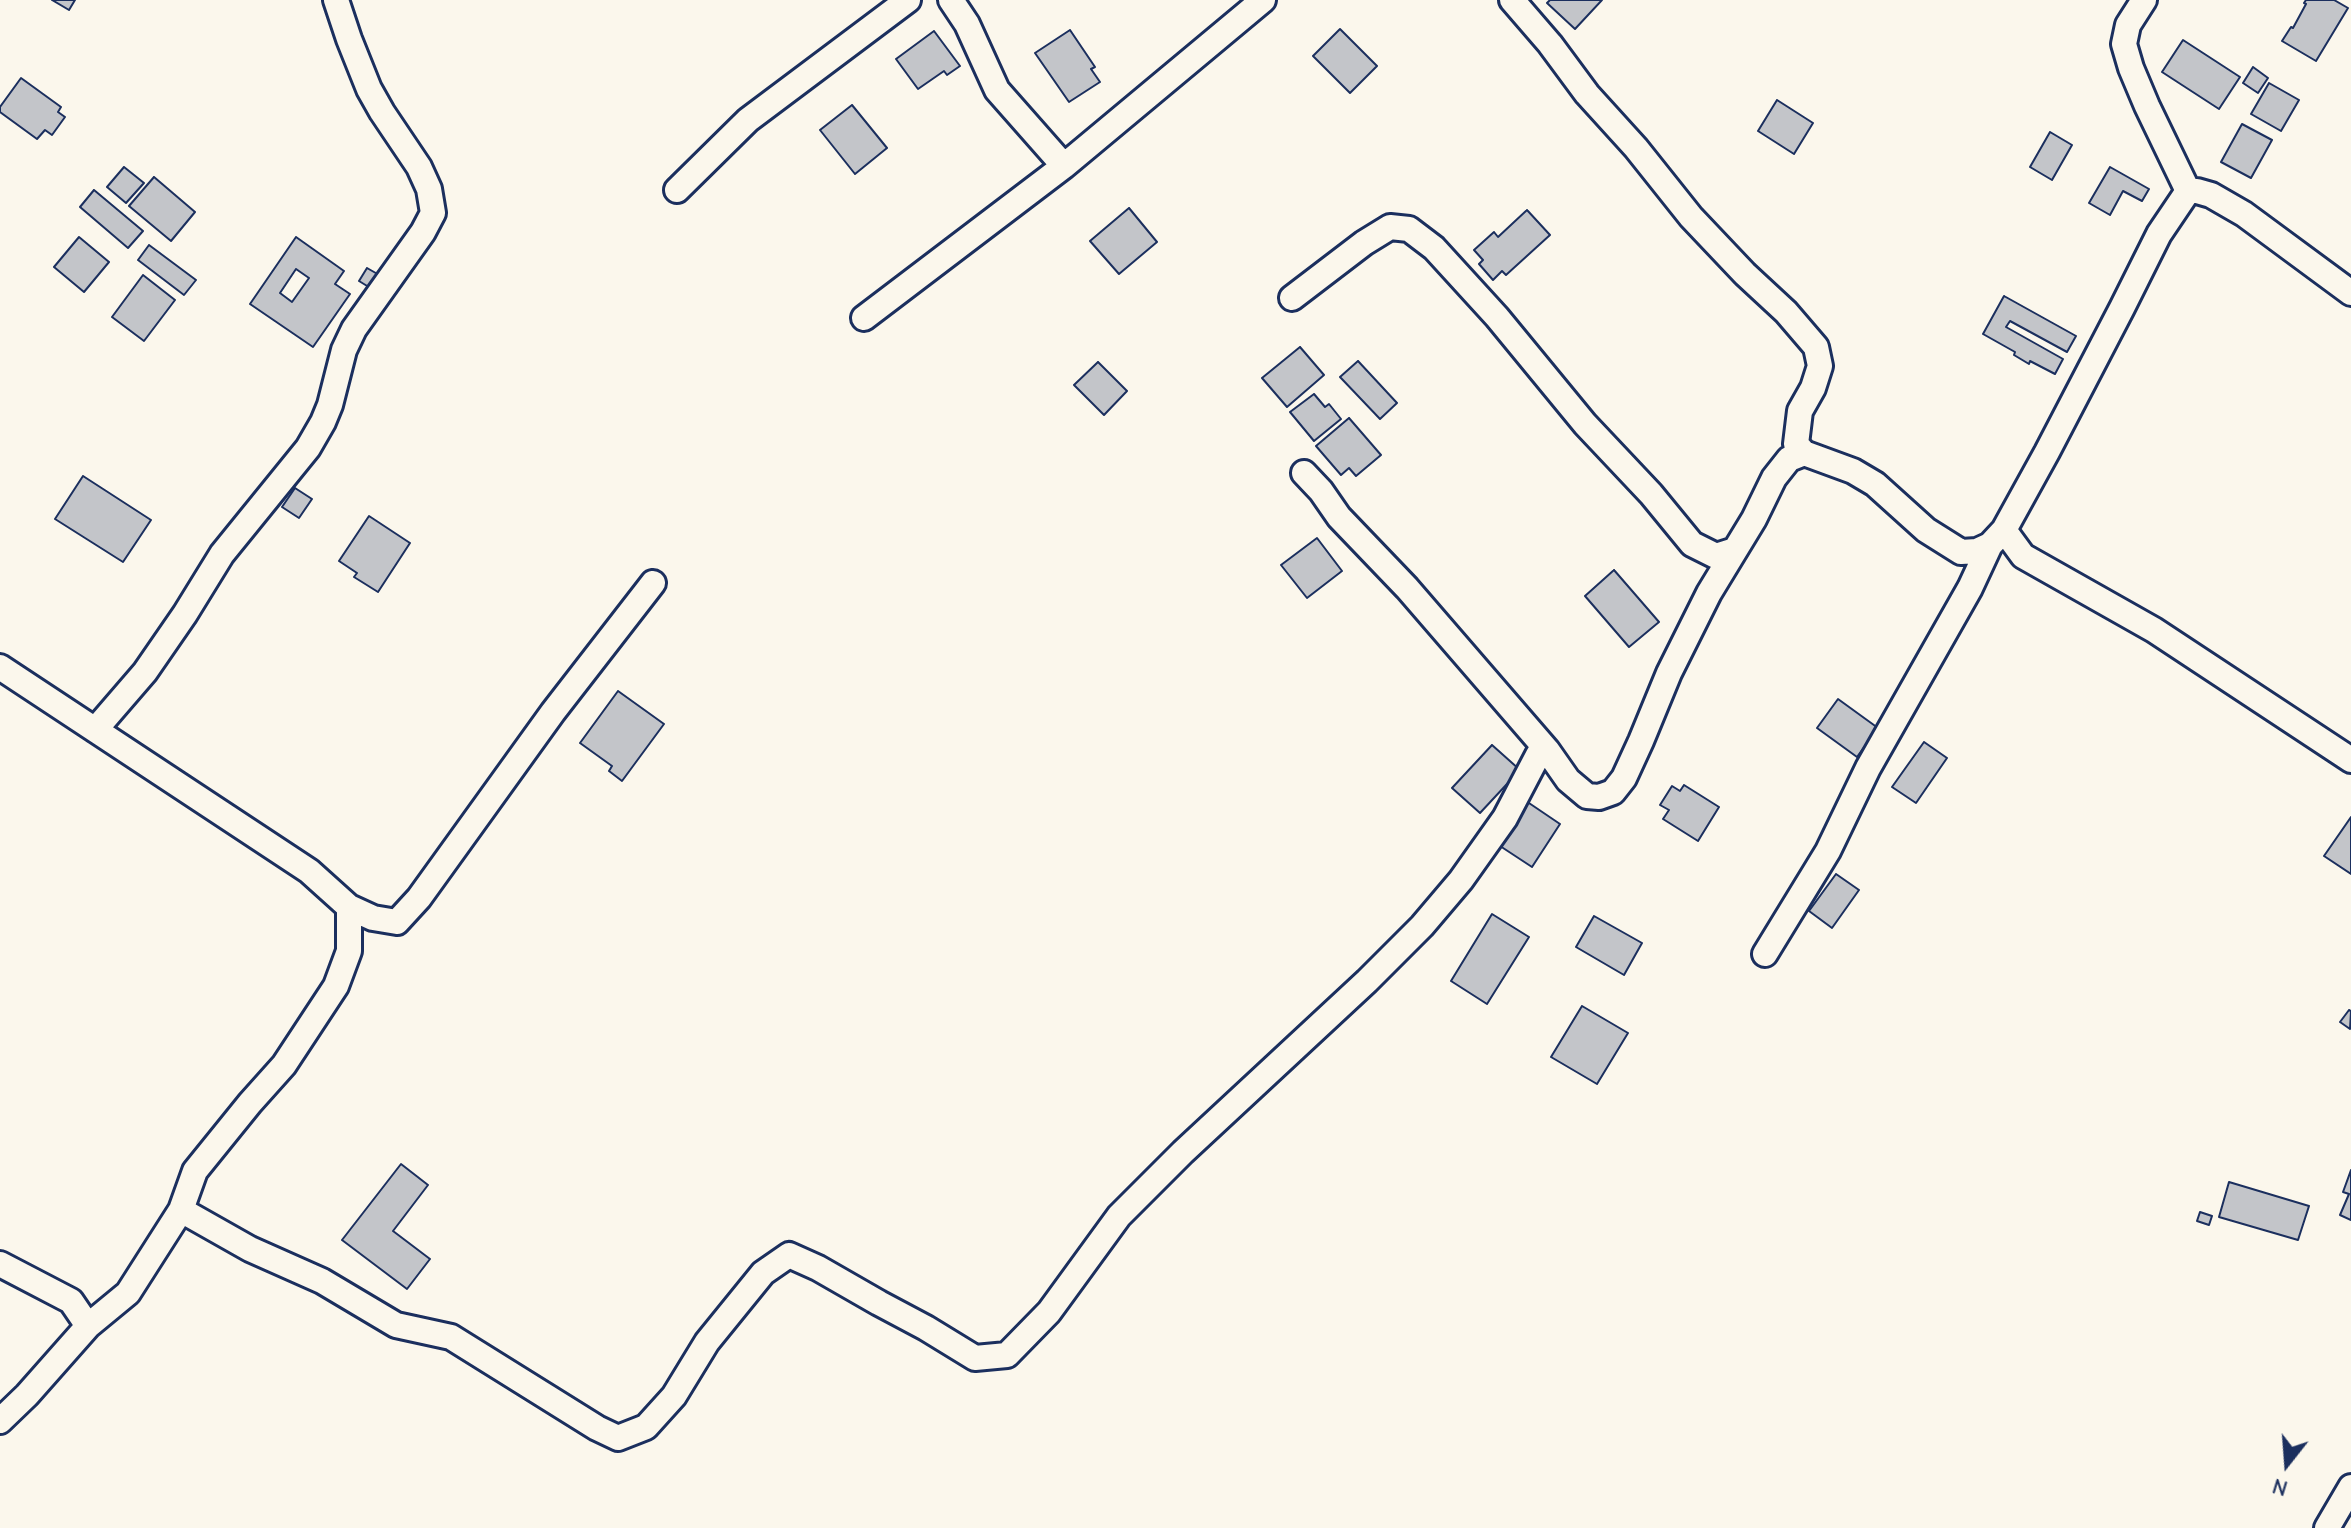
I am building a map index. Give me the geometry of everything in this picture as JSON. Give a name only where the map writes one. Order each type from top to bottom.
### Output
[{"type":"street","points":[[95,730],[145,672],[222,554],[308,448],[323,422],[344,350],[354,329],[423,232],[433,213],[429,189],[419,167],[369,89],[336,0]]},
{"type":"street","points":[[677,190],[748,120],[908,0]]},
{"type":"street","points":[[951,0],[967,24],[997,90],[1064,166]]},
{"type":"street","points":[[864,318],[1064,166],[1263,0]]},
{"type":"street","points":[[1512,0],[1691,217],[1786,312],[1816,347],[1820,366],[1813,388],[1800,411],[1796,444],[1804,453],[1853,471],[1875,484],[1926,530],[1961,552],[1977,551],[1997,537]]},
{"type":"street","points":[[2144,0],[2128,25],[2124,44],[2147,106],[2188,191]]},
{"type":"street","points":[[2188,191],[2211,195],[2244,214],[2351,293]]},
{"type":"street","points":[[1765,954],[1828,851],[1868,768],[1970,588],[2159,234],[2188,191]]},
{"type":"street","points":[[1292,298],[1390,227],[1409,229],[1434,248],[1497,317],[1585,424],[1651,494],[1692,544],[1716,556],[1735,550]]},
{"type":"street","points":[[1304,473],[1339,517],[1407,588],[1547,750],[1568,780],[1587,796],[1599,797],[1613,792],[1624,778],[1669,673],[1709,593],[1754,519],[1774,478],[1789,459],[1804,453]]},
{"type":"street","points":[[1997,537],[2023,556],[2154,630],[2351,760]]},
{"type":"street","points":[[0,667],[309,871],[349,907],[373,918],[397,922],[419,898],[553,712],[653,583]]},
{"type":"street","points":[[181,1210],[250,1249],[322,1281],[396,1325],[451,1337],[618,1438],[646,1427],[674,1396],[707,1342],[763,1273],[789,1255],[818,1268],[975,1358],[1007,1355],[1049,1312],[1119,1216],[1422,926],[1461,880],[1505,818],[1538,755],[1547,750]]},
{"type":"street","points":[[0,1421],[88,1326],[128,1293],[181,1210],[195,1171],[284,1065],[336,986],[349,951],[349,907]]},
{"type":"street","points":[[0,1264],[71,1301],[88,1326]]},
{"type":"street","points":[[2327,1528],[2351,1487]]},
{"type":"building","points":[[52,0],[75,0],[69,10]]},
{"type":"building","points":[[1550,0],[1602,0],[1575,29],[1547,3]]},
{"type":"building","points":[[2306,0],[2334,0],[2348,8],[2316,61],[2282,41],[2293,28]]},
{"type":"building","points":[[1340,29],[1377,66],[1350,93],[1313,56]]},
{"type":"building","points":[[1070,30],[1095,67],[1091,69],[1100,82],[1069,102],[1035,53]]},
{"type":"building","points":[[934,31],[960,66],[947,75],[944,71],[918,89],[896,59]]},
{"type":"building","points":[[2183,40],[2240,77],[2219,109],[2162,72]]},
{"type":"building","points":[[2253,67],[2268,78],[2258,93],[2243,83]]},
{"type":"building","points":[[21,78],[61,107],[58,112],[65,117],[52,135],[45,130],[37,139],[0,112],[0,107]]},
{"type":"building","points":[[2269,83],[2299,100],[2281,131],[2251,114]]},
{"type":"building","points":[[1777,100],[1813,123],[1794,154],[1758,131]]},
{"type":"building","points":[[852,105],[887,148],[855,174],[820,130]]},
{"type":"building","points":[[2242,124],[2272,140],[2251,178],[2221,162]]},
{"type":"building","points":[[2050,132],[2072,145],[2052,180],[2030,167]]},
{"type":"building","points":[[124,167],[144,183],[126,203],[107,187]]},
{"type":"building","points":[[2110,167],[2149,189],[2142,201],[2123,191],[2110,215],[2089,203]]},
{"type":"building","points":[[154,177],[195,212],[171,241],[129,206]]},
{"type":"building","points":[[94,190],[143,231],[128,248],[80,207]]},
{"type":"building","points":[[1129,208],[1157,242],[1119,274],[1090,241]]},
{"type":"building","points":[[1527,210],[1550,235],[1506,275],[1502,271],[1493,280],[1479,264],[1483,260],[1474,250],[1494,232],[1498,237]]},
{"type":"building","points":[[79,237],[109,262],[84,292],[54,267]]},
{"type":"building","points":[[296,237],[344,271],[335,284],[350,294],[313,347],[250,304]],"holes":[[[296,269],[309,278],[292,302],[280,293]]]},
{"type":"building","points":[[149,245],[196,280],[184,295],[138,260]]},
{"type":"building","points":[[367,268],[381,276],[372,289],[359,281]]},
{"type":"building","points":[[143,275],[175,300],[144,341],[112,317]]},
{"type":"building","points":[[2004,296],[2076,336],[2067,352],[2010,321],[2006,327],[2063,359],[2055,374],[2030,361],[2029,364],[2014,355],[2015,352],[1983,334]]},
{"type":"building","points":[[1300,347],[1324,375],[1287,407],[1262,378]]},
{"type":"building","points":[[1358,361],[1397,403],[1380,419],[1340,377]]},
{"type":"building","points":[[1098,362],[1127,391],[1104,415],[1074,385]]},
{"type":"building","points":[[1314,394],[1325,407],[1329,404],[1341,419],[1314,441],[1290,412]]},
{"type":"building","points":[[1349,418],[1381,455],[1356,476],[1349,468],[1341,475],[1316,446]]},
{"type":"building","points":[[83,476],[151,520],[123,562],[55,519]]},
{"type":"building","points":[[295,488],[312,499],[299,518],[282,507]]},
{"type":"building","points":[[369,516],[410,543],[378,592],[354,577],[357,573],[339,561]]},
{"type":"building","points":[[1317,538],[1342,571],[1307,598],[1281,565]]},
{"type":"building","points":[[1614,570],[1659,622],[1629,647],[1585,596]]},
{"type":"building","points":[[618,691],[664,724],[622,781],[609,771],[612,766],[580,743]]},
{"type":"building","points":[[1838,699],[1878,728],[1857,757],[1817,728]]},
{"type":"building","points":[[1924,742],[1947,758],[1916,803],[1892,787]]},
{"type":"building","points":[[1492,745],[1520,770],[1480,813],[1452,788]]},
{"type":"building","points":[[1684,785],[1719,807],[1698,841],[1663,819],[1669,810],[1660,805],[1672,786],[1680,791]]},
{"type":"building","points":[[1526,801],[1560,824],[1532,867],[1497,844]]},
{"type":"building","points":[[2351,817],[2351,874],[2324,856]]},
{"type":"building","points":[[1836,874],[1859,890],[1832,928],[1809,911]]},
{"type":"building","points":[[1492,914],[1529,937],[1487,1004],[1451,981]]},
{"type":"building","points":[[1594,916],[1642,943],[1624,975],[1576,947]]},
{"type":"building","points":[[1582,1006],[1628,1033],[1597,1084],[1551,1057]]},
{"type":"building","points":[[2351,1011],[2350,1029],[2340,1022]]},
{"type":"building","points":[[401,1164],[428,1185],[393,1231],[430,1259],[407,1289],[342,1240]]},
{"type":"building","points":[[2351,1170],[2351,1220],[2340,1215],[2349,1194],[2343,1192]]},
{"type":"building","points":[[2229,1182],[2309,1206],[2298,1240],[2219,1217]]},
{"type":"building","points":[[2200,1212],[2212,1216],[2209,1225],[2197,1221]]}]
